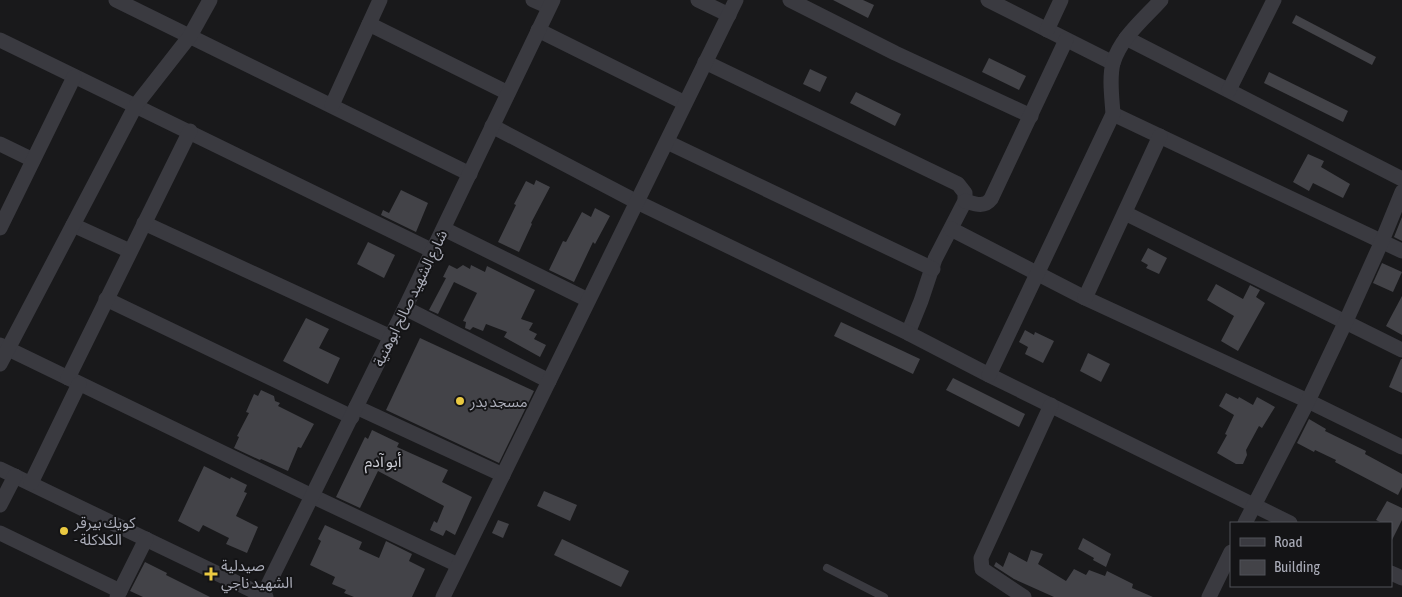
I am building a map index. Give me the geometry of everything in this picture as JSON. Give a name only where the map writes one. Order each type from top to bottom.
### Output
[{"type":"street","points":[[116,0],[136,4],[190,36],[470,174]]},
{"type":"street","points":[[0,364],[4,347],[73,225],[136,105],[190,36],[210,0]]},
{"type":"street","points":[[332,105],[380,0]]},
{"type":"street","points":[[534,0],[551,4]]},
{"type":"street","points":[[698,0],[729,15]]},
{"type":"street","points":[[443,597],[736,0]]},
{"type":"street","points":[[790,0],[895,53],[1031,116]]},
{"type":"street","points":[[988,0],[1113,63]]},
{"type":"street","points":[[1047,30],[1061,0]]},
{"type":"street","points":[[989,374],[1113,114],[1111,85],[1113,63],[1126,38],[1161,0]]},
{"type":"street","points":[[1229,90],[1274,0]]},
{"type":"street","name":"شارع الشهيد صالح ابوهنية","points":[[265,596],[551,4]]},
{"type":"street","points":[[369,24],[508,93]]},
{"type":"street","points":[[538,30],[686,103]]},
{"type":"street","points":[[1126,38],[1402,180]]},
{"type":"street","points":[[0,40],[433,251]]},
{"type":"street","points":[[965,201],[978,205],[988,203],[1066,40]]},
{"type":"street","points":[[705,62],[958,184],[965,193],[965,201],[935,259],[933,269],[908,333]]},
{"type":"street","points":[[0,228],[74,77]]},
{"type":"street","points":[[1113,114],[1402,251]]},
{"type":"street","points":[[492,126],[637,202],[908,333],[1288,522]]},
{"type":"street","points":[[30,483],[74,381],[106,300],[190,132]]},
{"type":"street","points":[[1085,298],[1160,136]]},
{"type":"street","points":[[666,142],[933,269]]},
{"type":"street","points":[[0,144],[33,160]]},
{"type":"street","points":[[1244,522],[1308,401],[1382,242],[1402,192]]},
{"type":"street","points":[[1125,212],[1402,350]]},
{"type":"street","points":[[144,223],[391,337]]},
{"type":"street","points":[[73,225],[130,251]]},
{"type":"street","points":[[444,228],[588,300]]},
{"type":"street","points":[[951,229],[1085,298],[1308,401],[1402,447]]},
{"type":"street","points":[[106,300],[354,412],[502,475]]},
{"type":"street","points":[[405,308],[549,381]]},
{"type":"street","points":[[4,347],[458,565]]},
{"type":"street","points":[[1024,597],[982,569],[981,558],[1051,405]]},
{"type":"street","points":[[0,468],[265,596]]},
{"type":"street","points":[[0,505],[15,476]]},
{"type":"street","points":[[0,533],[119,594],[146,539]]},
{"type":"street","points":[[1209,597],[1230,554]]},
{"type":"lane","points":[[828,568],[884,597]]},
{"type":"building","points":[[833,0],[863,0],[874,5],[868,18]]},
{"type":"building","points":[[1296,15],[1376,57],[1372,65],[1292,23]]},
{"type":"building","points":[[989,58],[1026,76],[1019,90],[982,72]]},
{"type":"building","points":[[810,69],[827,77],[820,92],[803,84]]},
{"type":"building","points":[[1269,72],[1348,111],[1343,122],[1264,83]]},
{"type":"building","points":[[856,92],[901,114],[895,126],[850,103]]},
{"type":"building","points":[[1308,154],[1324,161],[1321,167],[1350,184],[1343,198],[1313,183],[1309,191],[1293,182]]},
{"type":"building","points":[[536,180],[550,187],[531,223],[519,252],[498,242],[526,181],[534,185]]},
{"type":"building","points":[[401,190],[428,203],[416,232],[381,215],[383,210],[389,213]]},
{"type":"building","points":[[595,208],[610,216],[595,244],[593,242],[574,282],[549,270],[563,241],[566,242],[582,212],[591,217]]},
{"type":"building","points":[[1402,217],[1402,241],[1394,237]]},
{"type":"building","points":[[368,242],[395,255],[384,278],[357,264]]},
{"type":"building","points":[[1148,248],[1167,258],[1159,274],[1146,268],[1148,265],[1141,261]]},
{"type":"building","points":[[1382,263],[1402,272],[1393,292],[1373,283]]},
{"type":"building","points":[[449,265],[457,269],[463,265],[470,269],[471,265],[485,272],[487,266],[535,290],[521,319],[533,323],[529,330],[537,334],[534,339],[546,345],[540,357],[504,337],[507,332],[486,324],[483,331],[473,327],[470,330],[465,328],[466,322],[463,321],[477,293],[454,282],[438,314],[429,310],[446,278],[443,277]]},
{"type":"building","points":[[1216,284],[1243,299],[1250,285],[1260,290],[1256,297],[1265,303],[1238,351],[1221,341],[1234,316],[1207,300]]},
{"type":"building","points":[[1402,296],[1402,335],[1386,326]]},
{"type":"building","points":[[306,318],[329,329],[319,348],[340,358],[328,384],[283,361]]},
{"type":"building","points":[[841,322],[920,359],[913,374],[834,336]]},
{"type":"building","points":[[1025,330],[1034,335],[1035,332],[1054,341],[1043,363],[1025,354],[1028,347],[1019,342]]},
{"type":"building","name":"مسجد بدر","points":[[420,338],[534,391],[499,463],[386,410]]},
{"type":"building","points":[[1088,353],[1110,364],[1101,382],[1080,371]]},
{"type":"building","points":[[1402,359],[1402,393],[1389,387]]},
{"type":"building","points":[[953,378],[1025,414],[1019,427],[946,390]]},
{"type":"building","points":[[261,390],[274,396],[275,401],[280,403],[278,406],[314,424],[301,448],[298,447],[288,471],[234,448],[239,437],[237,436],[249,413],[246,412],[254,394],[258,396]]},
{"type":"building","points":[[1226,393],[1238,399],[1239,397],[1253,405],[1257,397],[1275,407],[1262,428],[1259,426],[1246,450],[1247,455],[1243,464],[1236,464],[1217,453],[1227,435],[1225,434],[1234,415],[1219,406]]},
{"type":"building","points":[[1309,419],[1326,429],[1325,431],[1366,451],[1365,454],[1402,474],[1402,487],[1398,495],[1335,462],[1336,460],[1297,443]]},
{"type":"building","points":[[372,430],[399,443],[397,447],[448,470],[442,482],[472,497],[455,535],[446,530],[443,536],[430,530],[434,521],[437,523],[444,506],[378,471],[360,508],[336,497],[365,437],[368,439]]},
{"type":"building","points":[[204,466],[247,485],[244,492],[247,493],[236,516],[258,527],[247,553],[226,544],[229,538],[203,525],[199,532],[178,521]]},
{"type":"building","points":[[544,491],[577,505],[570,521],[537,506]]},
{"type":"building","points":[[1387,501],[1402,508],[1402,520],[1392,540],[1392,522],[1376,520]]},
{"type":"building","points":[[498,520],[509,524],[503,538],[492,533]]},
{"type":"building","points":[[325,525],[362,542],[359,549],[379,558],[386,541],[412,554],[409,561],[425,569],[412,597],[354,597],[344,593],[346,590],[332,584],[335,577],[310,565],[321,541],[318,539]]},
{"type":"building","points":[[1083,538],[1111,554],[1106,567],[1078,549]]},
{"type":"building","points":[[562,539],[629,571],[621,587],[554,555]]},
{"type":"building","points":[[1031,550],[1043,554],[1038,564],[1066,581],[1074,569],[1086,575],[1089,570],[1105,576],[1107,571],[1133,584],[1132,588],[1153,597],[1054,597],[1014,579],[994,566],[996,562],[1003,567],[1009,552],[1027,562]]},
{"type":"building","points":[[145,562],[210,597],[143,597],[130,591]]},
{"type":"place","name":"مسجد بدر","points":[[460,401]]},
{"type":"place","name":"كويك بيرقر - الكلاكلة","points":[[64,531]]},
{"type":"place","name":"صيدلية الشهيد ناجي","points":[[211,574]]},
{"type":"district","name":"أبو آدم","points":[[383,461]]}]
